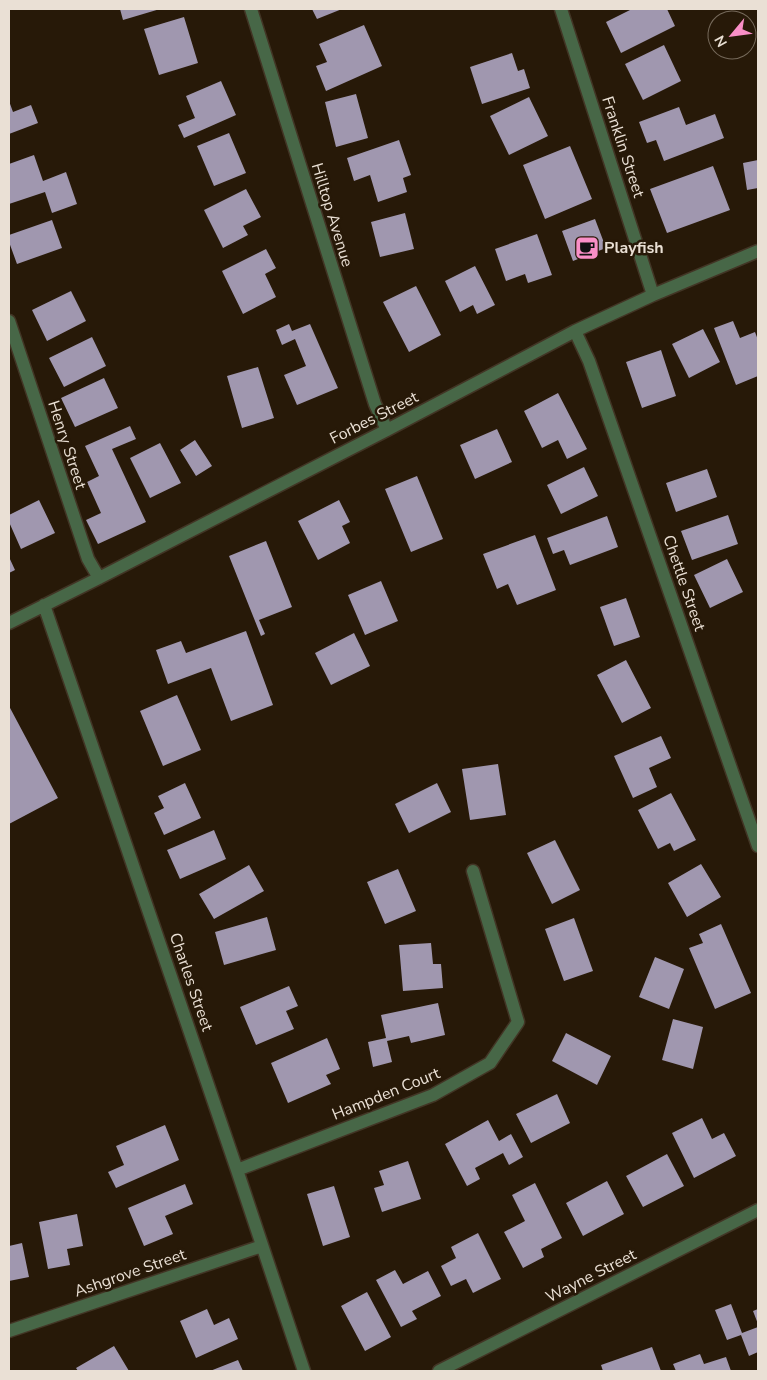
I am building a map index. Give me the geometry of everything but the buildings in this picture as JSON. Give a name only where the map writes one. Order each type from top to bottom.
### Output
[{"type":"street","name":"Hilltop Avenue","points":[[250,9],[375,404],[387,430]]},
{"type":"street","name":"Franklin Street","points":[[561,9],[653,294]]},
{"type":"street","name":"Forbes Street","points":[[9,623],[576,331],[653,294],[758,251]]},
{"type":"street","name":"Henry Street","points":[[9,321],[88,559],[99,578]]},
{"type":"street","name":"Chettle Street","points":[[576,331],[590,361],[758,846]]},
{"type":"street","name":"Charles Street","points":[[44,605],[304,1371]]},
{"type":"street","name":"Hampden Court","points":[[237,1170],[433,1095],[490,1063],[518,1022],[473,871]]},
{"type":"street","name":"Wayne Street","points":[[439,1371],[758,1210]]},
{"type":"street","name":"Ashgrove Street","points":[[9,1331],[262,1246]]},
{"type":"place","name":"Playfish","points":[[587,248]]}]
